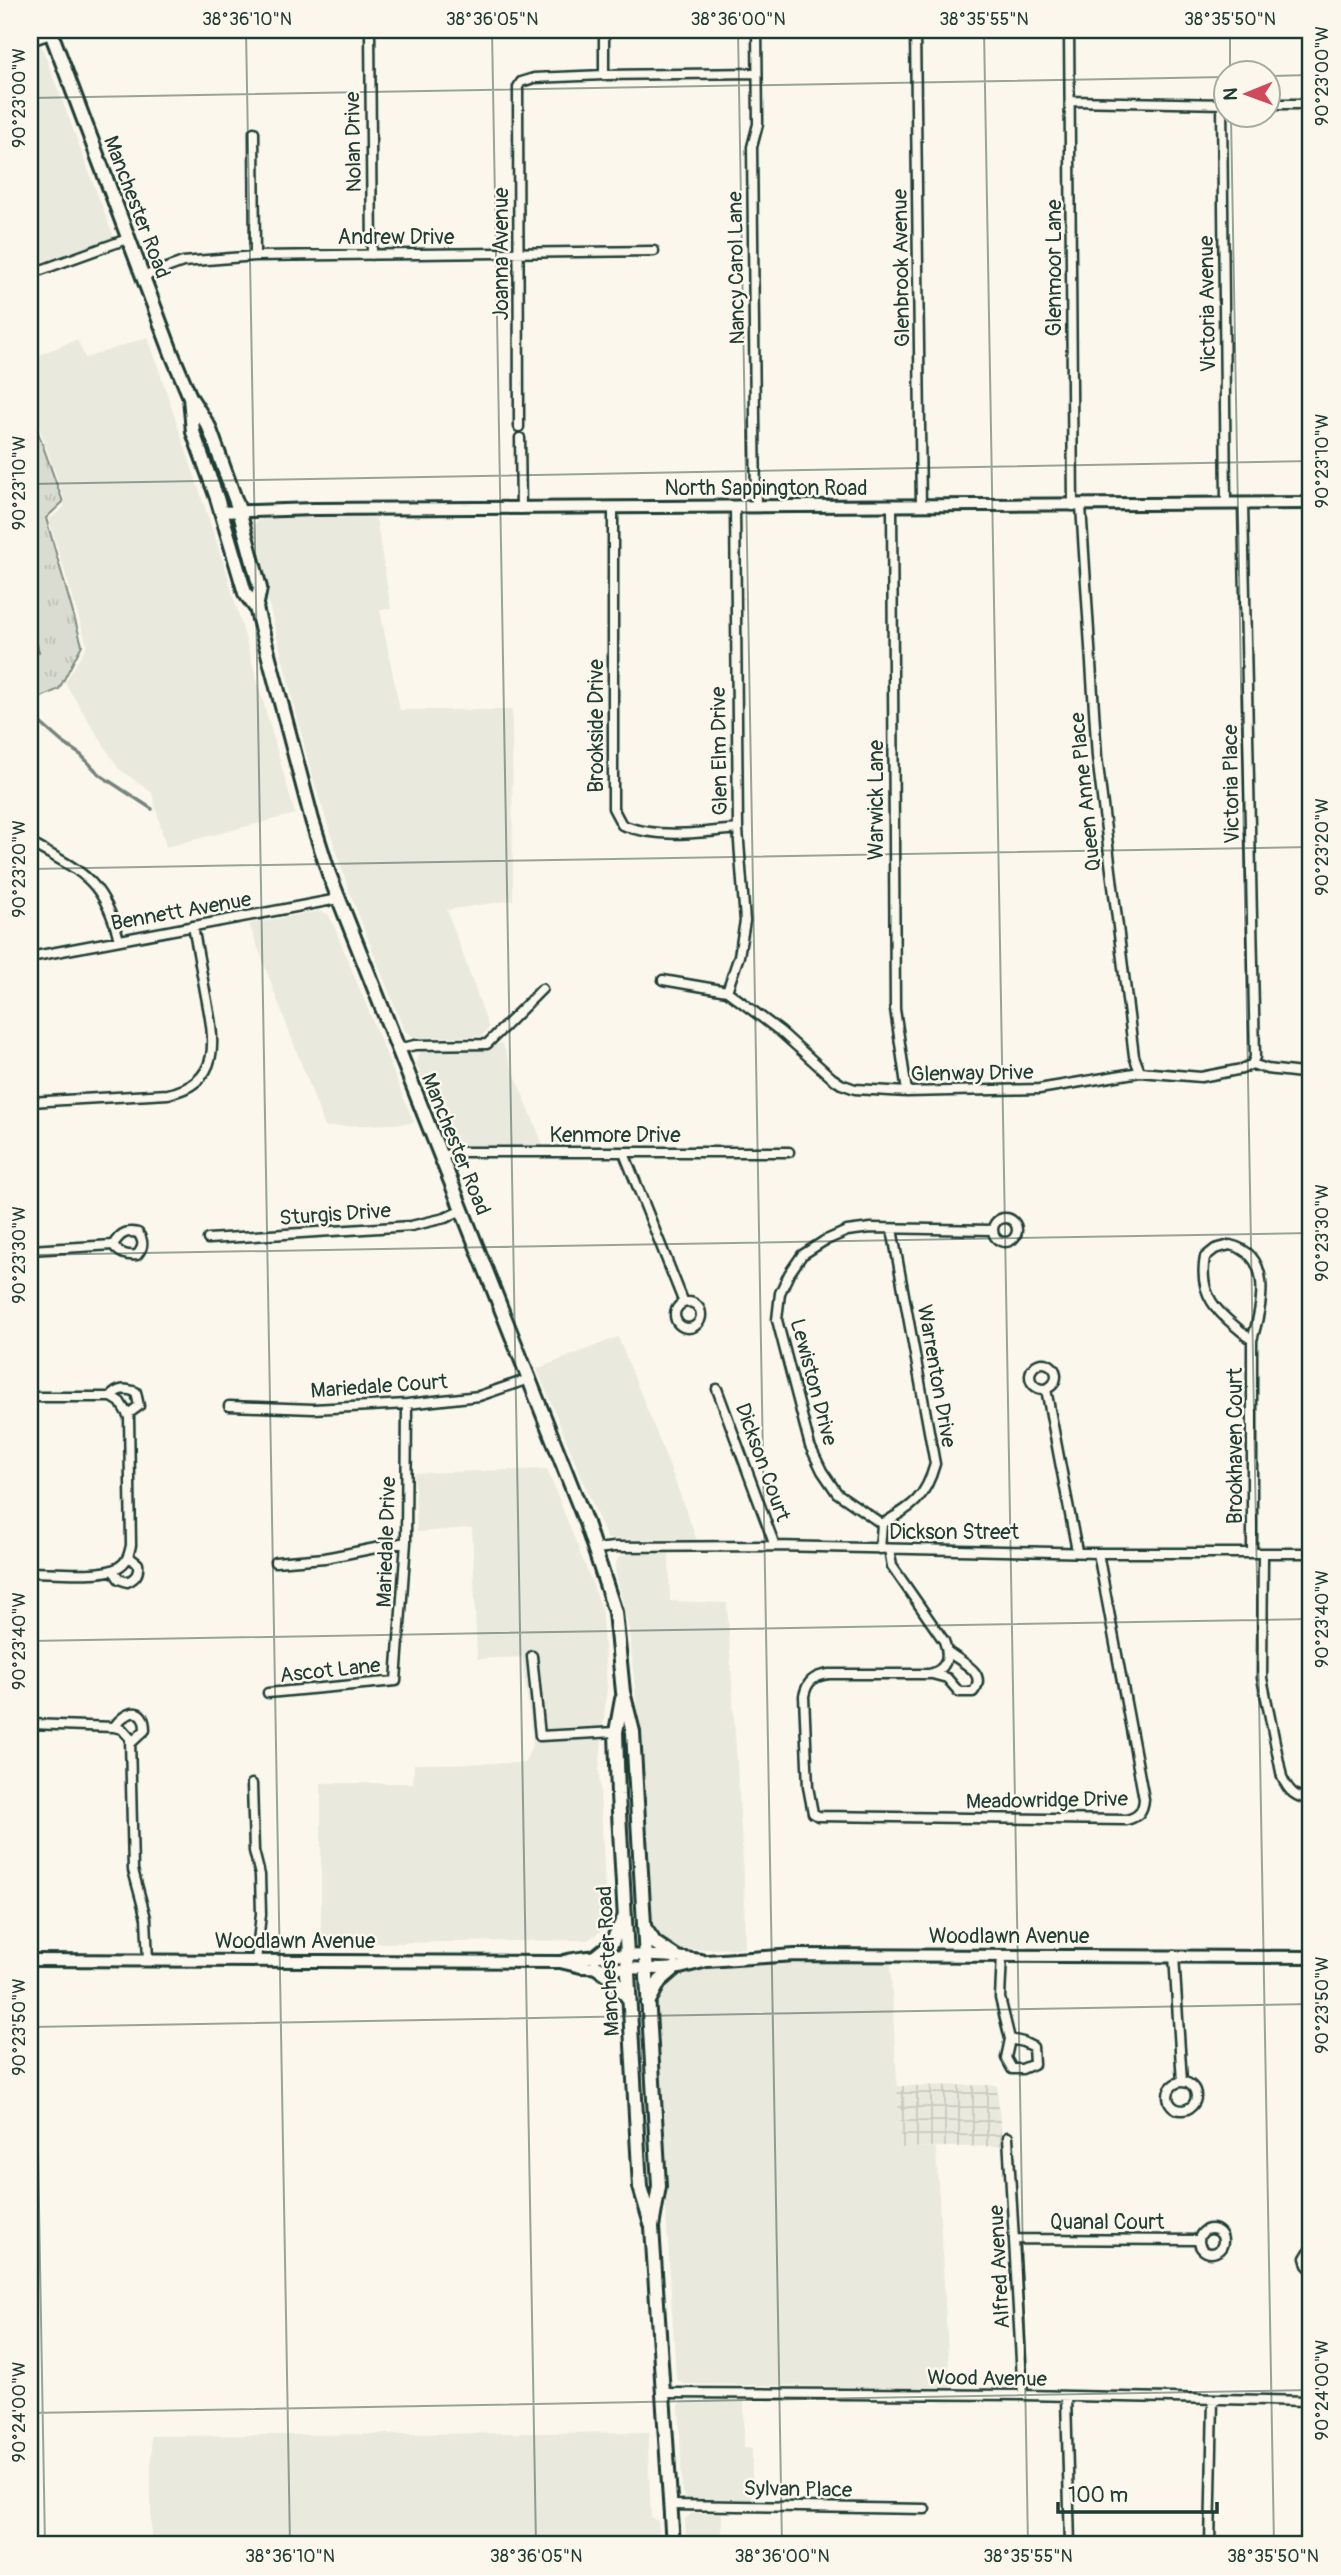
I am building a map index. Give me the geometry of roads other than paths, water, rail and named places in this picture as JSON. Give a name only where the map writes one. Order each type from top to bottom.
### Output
[{"type":"main road","name":"Manchester Road","points":[[51,32],[127,239],[190,397],[209,426],[239,510],[260,588],[256,608]]},
{"type":"main road","name":"Manchester Road","points":[[190,397],[193,432],[245,593],[256,608],[312,820],[338,900],[596,1549],[615,1612],[623,1692],[633,1732],[659,2186],[652,2227],[673,2545]]},
{"type":"main road","name":"Manchester Road","points":[[623,1692],[616,1732],[625,1915],[640,2188],[652,2227]]},
{"type":"main road","points":[[625,1915],[611,1944],[596,1962],[615,1980],[630,2002]]},
{"type":"main road","points":[[643,1926],[676,1963],[660,1981],[648,2003]]},
{"type":"street","name":"Nolan Drive","points":[[370,30],[372,255]]},
{"type":"street","points":[[604,30],[604,75],[757,73]]},
{"type":"street","name":"Nancy Carol Lane","points":[[756,507],[752,147],[758,124],[757,30]]},
{"type":"street","name":"Glenbrook Avenue","points":[[915,30],[921,506]]},
{"type":"street","name":"Glenmoor Lane","points":[[1069,30],[1077,506]]},
{"type":"street","points":[[30,41],[51,32]]},
{"type":"street","name":"Joanna Avenue","points":[[519,427],[518,87],[521,82],[534,78],[604,75]]},
{"type":"street","points":[[1070,101],[1212,104]]},
{"type":"street","points":[[1282,104],[1311,104]]},
{"type":"street","name":"Victoria Avenue","points":[[1224,130],[1226,504]]},
{"type":"street","points":[[254,132],[255,256]]},
{"type":"street","points":[[30,274],[127,239]]},
{"type":"street","name":"Andrew Drive","points":[[142,277],[183,262],[255,256],[654,251]]},
{"type":"street","points":[[520,438],[521,509]]},
{"type":"street","name":"North Sappington Road","points":[[221,512],[1311,503]]},
{"type":"street","name":"Victoria Place","points":[[1243,504],[1255,1057],[1252,1064]]},
{"type":"street","name":"Warwick Lane","points":[[892,506],[895,1009],[907,1092]]},
{"type":"street","name":"Queen Anne Place","points":[[1077,506],[1097,757],[1134,1056],[1140,1072]]},
{"type":"street","name":"Glen Elm Drive","points":[[727,991],[739,956],[746,921],[737,829],[735,507]]},
{"type":"street","name":"Brookside Drive","points":[[613,508],[613,807],[622,825],[640,832],[663,834],[737,829]]},
{"type":"street","points":[[30,843],[81,871],[100,890],[114,919],[119,940]]},
{"type":"street","name":"Bennett Avenue","points":[[30,957],[338,900]]},
{"type":"street","points":[[30,1102],[168,1094],[192,1085],[210,1062],[214,1041],[193,926]]},
{"type":"street","name":"Glenway Drive","points":[[663,980],[727,991],[781,1032],[841,1084],[855,1089],[907,1092],[1039,1089],[1140,1072],[1201,1077],[1242,1069],[1252,1064],[1267,1069],[1311,1074]]},
{"type":"street","points":[[398,1049],[415,1045],[487,1044],[542,989]]},
{"type":"street","name":"Kenmore Drive","points":[[440,1156],[461,1152],[789,1152]]},
{"type":"street","points":[[624,1153],[684,1303]]},
{"type":"street","name":"Sturgis Drive","points":[[208,1240],[411,1226],[445,1218],[462,1210]]},
{"type":"street","name":"Lewiston Drive","points":[[882,1524],[837,1493],[822,1472],[810,1446],[777,1320],[780,1293],[802,1255],[847,1231],[871,1228],[992,1230]]},
{"type":"street","name":"Warrenton Drive","points":[[882,1524],[918,1500],[929,1485],[935,1464],[892,1229]]},
{"type":"street","points":[[30,1250],[113,1245]]},
{"type":"street","name":"Brookhaven Court","points":[[1252,1340],[1227,1319],[1204,1290],[1202,1272],[1205,1257],[1215,1249],[1230,1245],[1244,1248],[1253,1257],[1261,1273],[1259,1317],[1252,1340],[1252,1553]]},
{"type":"street","name":"Mariedale Court","points":[[229,1406],[313,1409],[407,1404],[479,1396],[529,1379]]},
{"type":"street","points":[[110,1397],[115,1391],[127,1389],[135,1392],[139,1405],[128,1414]]},
{"type":"street","name":"Dickson Court","points":[[717,1389],[775,1546]]},
{"type":"street","points":[[1046,1389],[1077,1551]]},
{"type":"street","points":[[30,1397],[110,1397],[120,1402],[128,1414],[131,1545],[129,1557],[113,1570],[30,1572]]},
{"type":"street","name":"Mariedale Drive","points":[[396,1681],[406,1542],[407,1404]]},
{"type":"street","points":[[882,1524],[885,1549],[892,1566],[944,1641],[948,1652],[974,1670],[979,1680],[978,1686],[973,1692],[959,1692],[947,1678],[932,1674]]},
{"type":"street","points":[[275,1562],[325,1558],[406,1542]]},
{"type":"street","name":"Dickson Street","points":[[596,1549],[775,1546],[1311,1553]]},
{"type":"street","name":"Meadowridge Drive","points":[[932,1674],[829,1674],[813,1678],[806,1686],[804,1696],[808,1787],[813,1813],[824,1817],[856,1818],[1126,1820],[1137,1817],[1144,1808],[1144,1799],[1098,1552]]},
{"type":"street","points":[[1263,1554],[1262,1678],[1282,1776],[1289,1791],[1298,1798],[1311,1800]]},
{"type":"street","points":[[113,1570],[119,1579],[127,1582],[135,1579],[139,1571],[138,1564],[129,1557]]},
{"type":"street","points":[[932,1674],[944,1666],[948,1652]]},
{"type":"street","points":[[532,1656],[540,1736],[616,1732]]},
{"type":"street","name":"Ascot Lane","points":[[268,1693],[396,1681]]},
{"type":"street","points":[[114,1727],[125,1714],[132,1712],[140,1715],[145,1721],[145,1730],[131,1743]]},
{"type":"street","points":[[30,1724],[114,1727],[122,1729],[130,1738],[133,1870],[146,1918],[148,1960]]},
{"type":"street","points":[[252,1784],[254,1851],[260,1875],[261,1914],[256,1961]]},
{"type":"street","name":"Woodlawn Avenue","points":[[30,1960],[561,1962],[581,1967],[596,1962],[676,1963],[769,1955],[1311,1957]]},
{"type":"street","points":[[1002,1955],[1000,1998],[1010,2039]]},
{"type":"street","points":[[1174,1955],[1182,2082]]},
{"type":"street","name":"Alfred Avenue","points":[[1008,2137],[1023,2395]]},
{"type":"street","name":"Quanal Court","points":[[1016,2239],[1199,2241]]},
{"type":"street","points":[[1311,2248],[1305,2258],[1311,2269]]},
{"type":"street","name":"Wood Avenue","points":[[662,2393],[1023,2395],[1311,2401]]},
{"type":"street","points":[[1066,2397],[1070,2545]]},
{"type":"street","points":[[1210,2545],[1213,2399]]},
{"type":"street","name":"Sylvan Place","points":[[670,2505],[925,2509]]},
{"type":"water","points":[[30,618],[39,652],[30,657]]},
{"type":"waterway","points":[[30,714],[81,755],[100,775],[152,809]]}]
